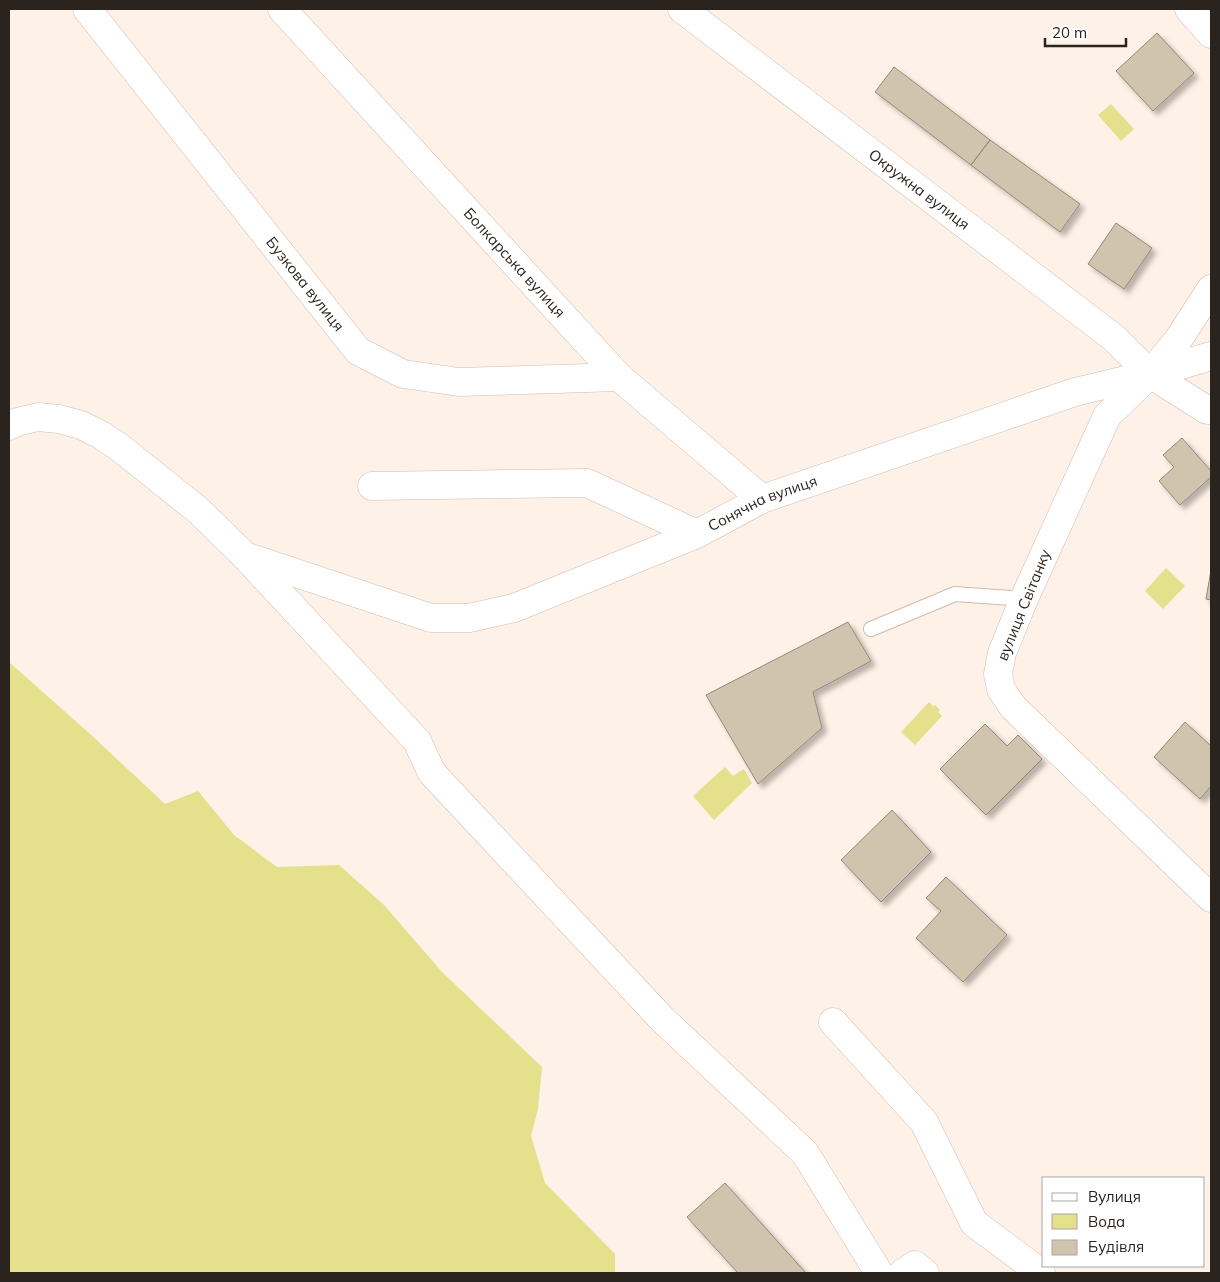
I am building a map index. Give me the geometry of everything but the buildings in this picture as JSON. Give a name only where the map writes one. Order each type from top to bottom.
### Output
[{"type":"street","name":"Бузкова вулиця","points":[[87,9],[358,351],[403,374],[459,382],[619,377]]},
{"type":"street","name":"Болкарська вулиця","points":[[282,9],[619,377],[762,499]]},
{"type":"street","name":"Окружна вулиця","points":[[682,9],[1114,338],[1150,374],[1207,410],[1211,410]]},
{"type":"street","points":[[1190,9],[1211,34]]},
{"type":"street","name":"вулиця Світанку","points":[[1211,289],[1178,340],[1150,374],[1107,416],[1024,599],[1002,653],[998,674],[1001,689],[1013,707],[1211,898]]},
{"type":"street","name":"Сонячна вулиця","points":[[372,486],[587,483],[697,534],[762,499],[1075,392],[1150,374],[1211,356]]},
{"type":"street","points":[[9,426],[38,417],[81,425],[101,434],[119,447],[199,511],[245,556],[417,741],[432,773],[655,1012],[805,1153],[879,1273]]},
{"type":"street","points":[[245,556],[431,618],[469,618],[514,608],[697,534]]},
{"type":"street","points":[[834,1022],[924,1122],[974,1223],[1041,1273]]},
{"type":"street","points":[[903,1273],[915,1265],[924,1273]]},
{"type":"lane","points":[[871,628],[955,594],[1024,599]]},
{"type":"water","points":[[1111,104],[1134,129],[1121,141],[1098,115]]},
{"type":"water","points":[[1166,568],[1185,586],[1163,609],[1145,591]]},
{"type":"water","points":[[9,662],[165,804],[198,791],[234,835],[277,867],[339,865],[384,905],[442,972],[542,1067],[538,1109],[531,1136],[545,1183],[615,1254],[615,1273],[9,1273]]},
{"type":"water","points":[[929,702],[940,710],[938,712],[942,716],[915,745],[901,732]]},
{"type":"water","points":[[725,767],[733,776],[744,769],[752,783],[714,820],[693,796]]}]
